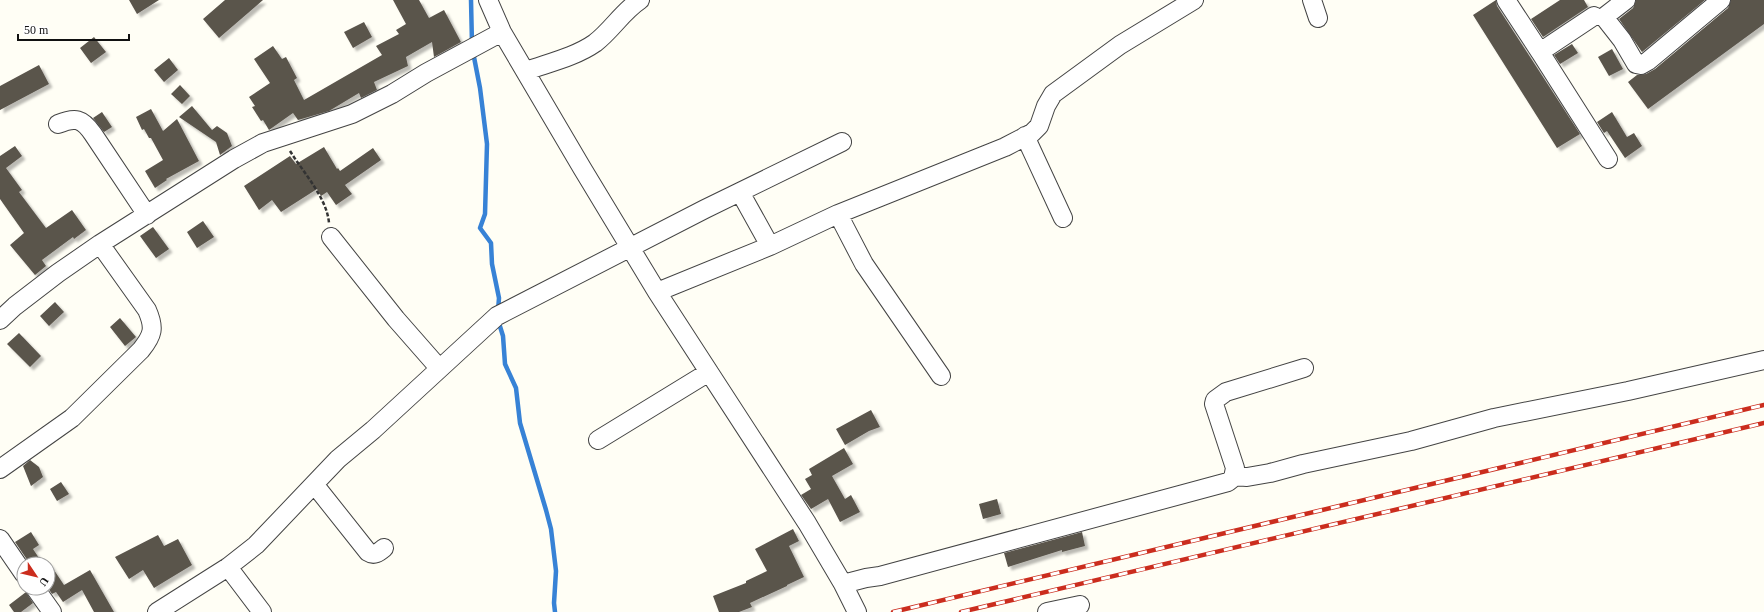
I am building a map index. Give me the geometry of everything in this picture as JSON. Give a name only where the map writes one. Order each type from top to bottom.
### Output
[{"type":"street","points":[[488,0],[502,32],[657,292],[761,450],[843,584],[852,611]]},
{"type":"street","points":[[526,71],[580,51],[594,44],[628,8],[640,0]]},
{"type":"street","points":[[657,292],[770,246],[838,214],[998,149],[1032,133],[1039,126],[1046,106],[1053,94],[1120,45],[1194,0]]},
{"type":"street","points":[[1312,0],[1318,18]]},
{"type":"street","points":[[1506,0],[1608,159]]},
{"type":"street","points":[[1626,0],[1604,17],[1622,40],[1636,64],[1640,65],[1648,61],[1721,0]]},
{"type":"street","points":[[1540,52],[1594,16]]},
{"type":"street","points":[[0,320],[58,273],[100,244],[234,159],[263,143],[352,114],[392,94],[426,73],[468,52],[502,32]]},
{"type":"street","points":[[58,124],[69,119],[84,123],[93,134],[147,215]]},
{"type":"street","points":[[1025,136],[1063,218]]},
{"type":"street","points":[[157,612],[228,567],[256,545],[338,459],[497,316],[740,192],[842,142]]},
{"type":"street","points":[[740,192],[770,246]]},
{"type":"street","points":[[838,214],[864,264],[941,376]]},
{"type":"street","points":[[331,236],[396,318],[439,368]]},
{"type":"street","points":[[0,469],[72,418],[149,340],[152,331],[152,320],[147,310],[100,244]]},
{"type":"street","points":[[1234,476],[1247,477],[1270,473],[1303,464],[1411,441],[1494,418],[1628,391],[1764,360]]},
{"type":"street","points":[[843,584],[1228,482],[1234,476],[1235,468],[1214,404],[1215,400],[1226,392],[1304,368]]},
{"type":"street","points":[[598,440],[709,372]]},
{"type":"street","points":[[314,484],[368,552],[375,554],[384,548]]},
{"type":"street","points":[[0,539],[16,562]]},
{"type":"street","points":[[228,567],[262,612]]},
{"type":"street","points":[[41,596],[52,612]]},
{"type":"street","points":[[1047,612],[1080,604]]},
{"type":"path","points":[[280,138],[324,202],[328,212],[331,236]]},
{"type":"building","points":[[129,0],[159,0],[137,14]]},
{"type":"building","points":[[225,0],[263,0],[219,38],[203,19]]},
{"type":"building","points":[[393,0],[419,0],[429,18],[444,10],[461,42],[434,57],[432,42],[406,57],[408,66],[374,82],[377,90],[361,98],[359,93],[329,111],[298,120],[293,113],[269,130],[252,107],[255,106],[249,97],[270,83],[254,59],[273,46],[282,59],[286,57],[297,78],[294,80],[304,100],[382,55],[376,46],[399,34],[396,30],[406,24]]},
{"type":"building","points":[[1496,0],[1497,6],[1580,134],[1557,148],[1473,15]]},
{"type":"building","points":[[1560,0],[1584,0],[1588,7],[1543,37],[1531,19]]},
{"type":"building","points":[[1636,0],[1705,0],[1642,52],[1619,19],[1633,8]]},
{"type":"building","points":[[1731,0],[1764,0],[1764,24],[1648,109],[1628,82],[1637,75],[1646,74],[1655,69],[1728,8]]},
{"type":"building","points":[[364,22],[372,37],[353,48],[344,32]]},
{"type":"building","points":[[94,37],[106,52],[91,63],[80,48]]},
{"type":"building","points":[[1572,44],[1578,53],[1560,64],[1554,55]]},
{"type":"building","points":[[1612,49],[1623,69],[1609,76],[1598,57]]},
{"type":"building","points":[[169,58],[178,70],[164,82],[154,70]]},
{"type":"building","points":[[39,65],[49,84],[0,110],[0,86]]},
{"type":"building","points":[[180,85],[190,96],[182,104],[171,94]]},
{"type":"building","points":[[192,106],[212,130],[217,126],[227,133],[232,146],[220,155],[216,142],[179,117]]},
{"type":"building","points":[[151,109],[163,131],[177,119],[199,161],[166,179],[167,180],[155,188],[145,171],[163,160],[151,138],[149,138],[144,129],[142,130],[136,117]]},
{"type":"building","points":[[102,112],[112,127],[104,132],[93,118]]},
{"type":"building","points":[[1612,112],[1627,137],[1634,133],[1642,146],[1625,158],[1607,131],[1604,133],[1597,122]]},
{"type":"building","points":[[15,146],[22,156],[6,168],[22,190],[19,192],[46,228],[72,210],[86,230],[74,239],[73,237],[42,260],[46,266],[35,275],[10,245],[24,233],[0,199],[0,156]]},
{"type":"building","points":[[324,147],[337,169],[338,168],[340,171],[373,148],[381,160],[345,185],[352,194],[336,205],[327,192],[321,196],[317,189],[281,212],[272,200],[259,210],[244,186],[290,156],[296,164]]},
{"type":"building","points":[[203,221],[214,237],[197,248],[187,232]]},
{"type":"building","points":[[153,227],[169,249],[156,258],[140,236]]},
{"type":"building","points":[[55,302],[64,312],[49,326],[40,316]]},
{"type":"building","points":[[120,318],[136,337],[125,346],[110,327]]},
{"type":"building","points":[[19,333],[41,356],[30,367],[7,344]]},
{"type":"building","points":[[871,410],[880,427],[869,431],[845,445],[836,429]]},
{"type":"building","points":[[844,448],[853,464],[832,476],[845,499],[851,495],[860,512],[840,522],[828,499],[811,509],[801,495],[811,489],[805,479],[812,475],[809,469]]},
{"type":"building","points":[[30,460],[39,467],[43,477],[31,486],[23,466]]},
{"type":"building","points":[[61,482],[69,494],[57,501],[50,489]]},
{"type":"building","points":[[997,499],[1001,514],[983,519],[979,504]]},
{"type":"building","points":[[793,529],[799,541],[789,546],[804,577],[750,603],[752,607],[739,612],[719,612],[713,596],[746,583],[746,581],[767,571],[755,549]]},
{"type":"building","points":[[31,532],[39,545],[33,549],[38,556],[25,556],[15,542]]},
{"type":"building","points":[[1082,532],[1085,546],[1062,552],[1062,550],[1008,567],[1004,553]]},
{"type":"building","points":[[158,535],[164,546],[178,539],[192,565],[154,588],[143,570],[129,579],[115,557]]},
{"type":"building","points":[[90,570],[114,612],[94,612],[82,590],[63,602],[56,592],[56,573],[64,585]]},
{"type":"building","points":[[21,596],[29,596],[33,603],[21,612],[14,612],[9,605]]},
{"type":"waterway","points":[[471,0],[472,44]]},
{"type":"waterway","points":[[473,52],[480,88],[487,144],[485,214],[480,228],[491,243],[492,264],[499,298],[498,311]]},
{"type":"waterway","points":[[498,320],[503,336],[505,364],[516,388],[520,423],[551,529],[556,571],[554,603],[555,612]]},
{"type":"railway","points":[[893,612],[1764,405]]},
{"type":"railway","points":[[961,612],[1764,423]]}]
